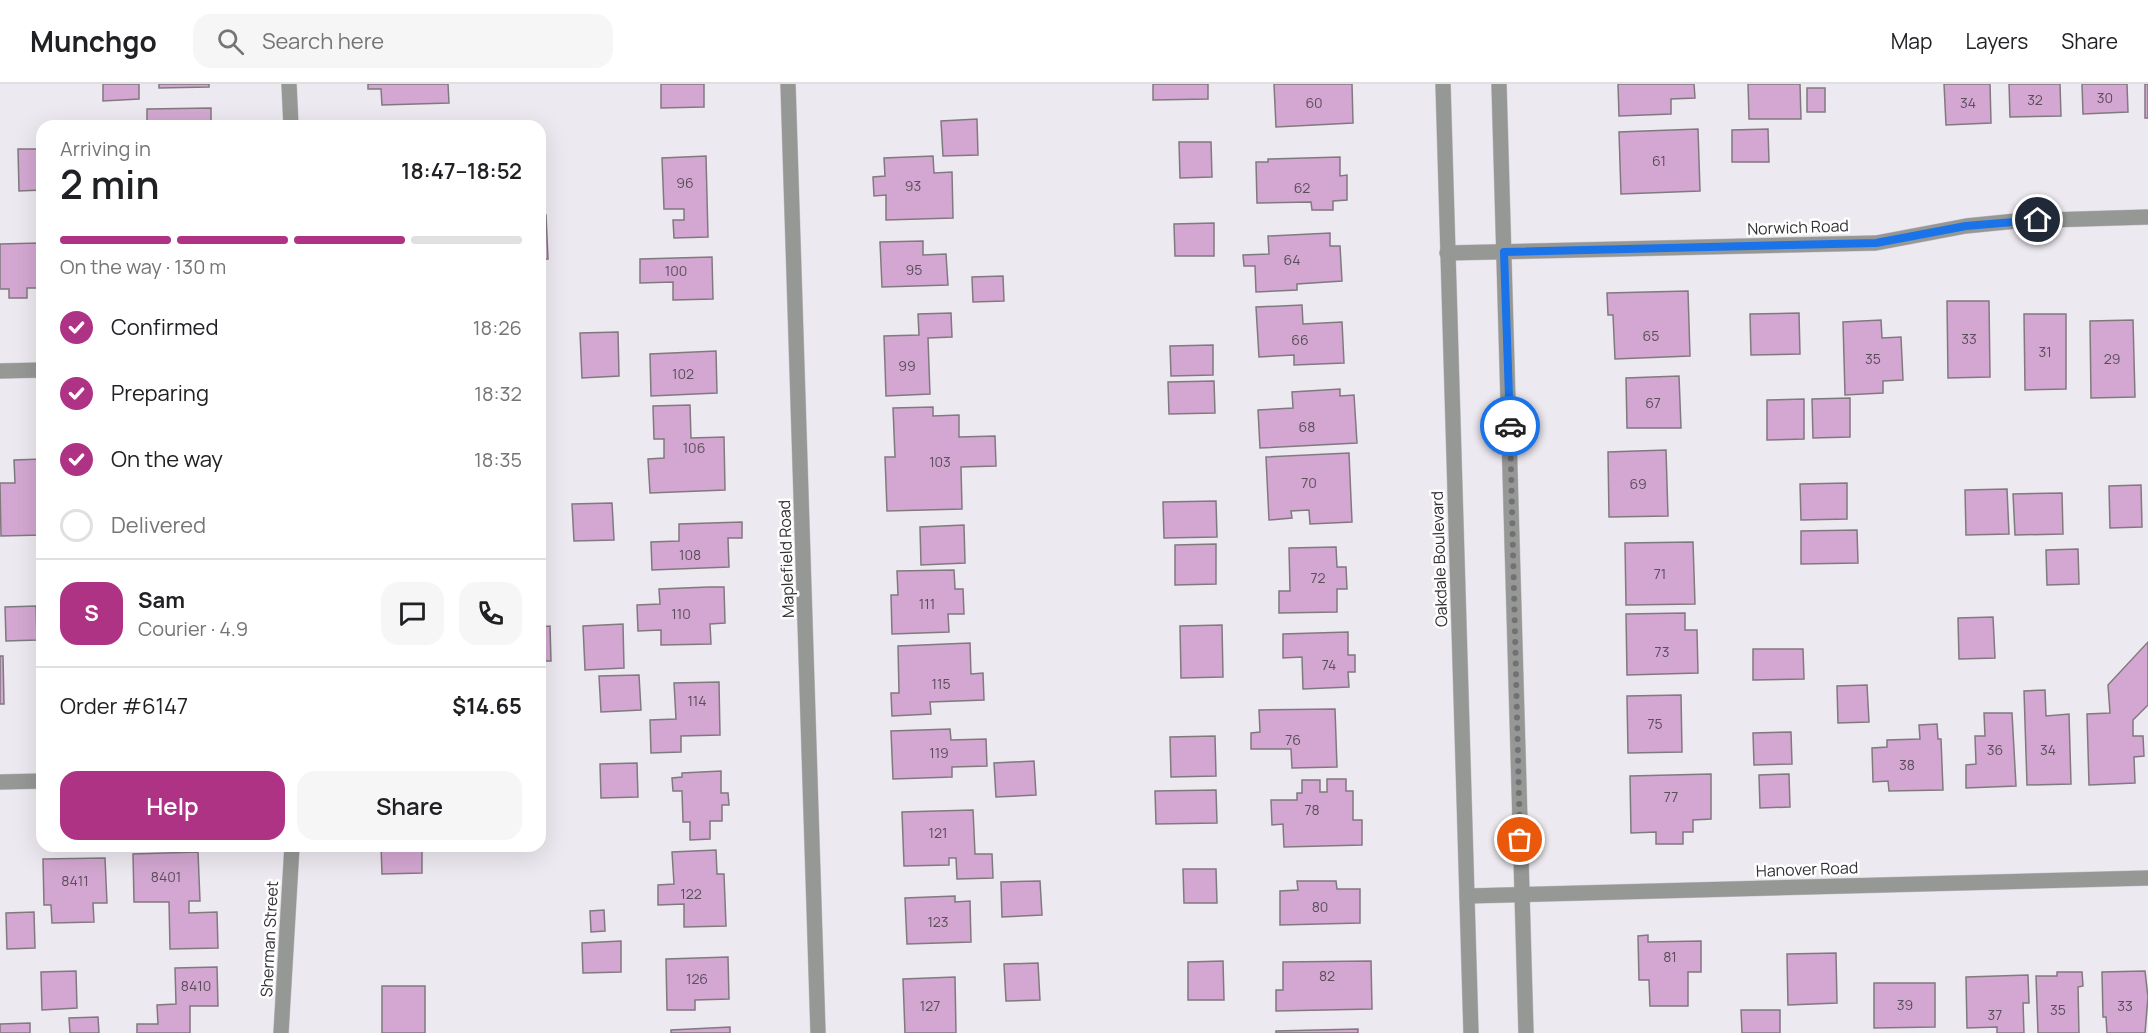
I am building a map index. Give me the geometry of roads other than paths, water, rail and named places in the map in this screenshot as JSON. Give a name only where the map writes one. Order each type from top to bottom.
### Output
[{"type":"street","points":[[289,84],[291,120]]},
{"type":"street","name":"Maplefield Road","points":[[788,84],[818,1033]]},
{"type":"street","name":"Oakdale Boulevard","points":[[1443,84],[1472,1033]]},
{"type":"street","points":[[1500,84],[1526,1033]]},
{"type":"street","name":"Norwich Road","points":[[1447,253],[1876,243],[1966,226],[2016,221],[2148,217]]},
{"type":"street","points":[[0,371],[36,370]]},
{"type":"street","points":[[0,782],[36,781]]},
{"type":"street","name":"Sherman Street","points":[[281,1033],[292,852]]},
{"type":"street","name":"Hanover Road","points":[[1467,896],[2148,878]]}]
